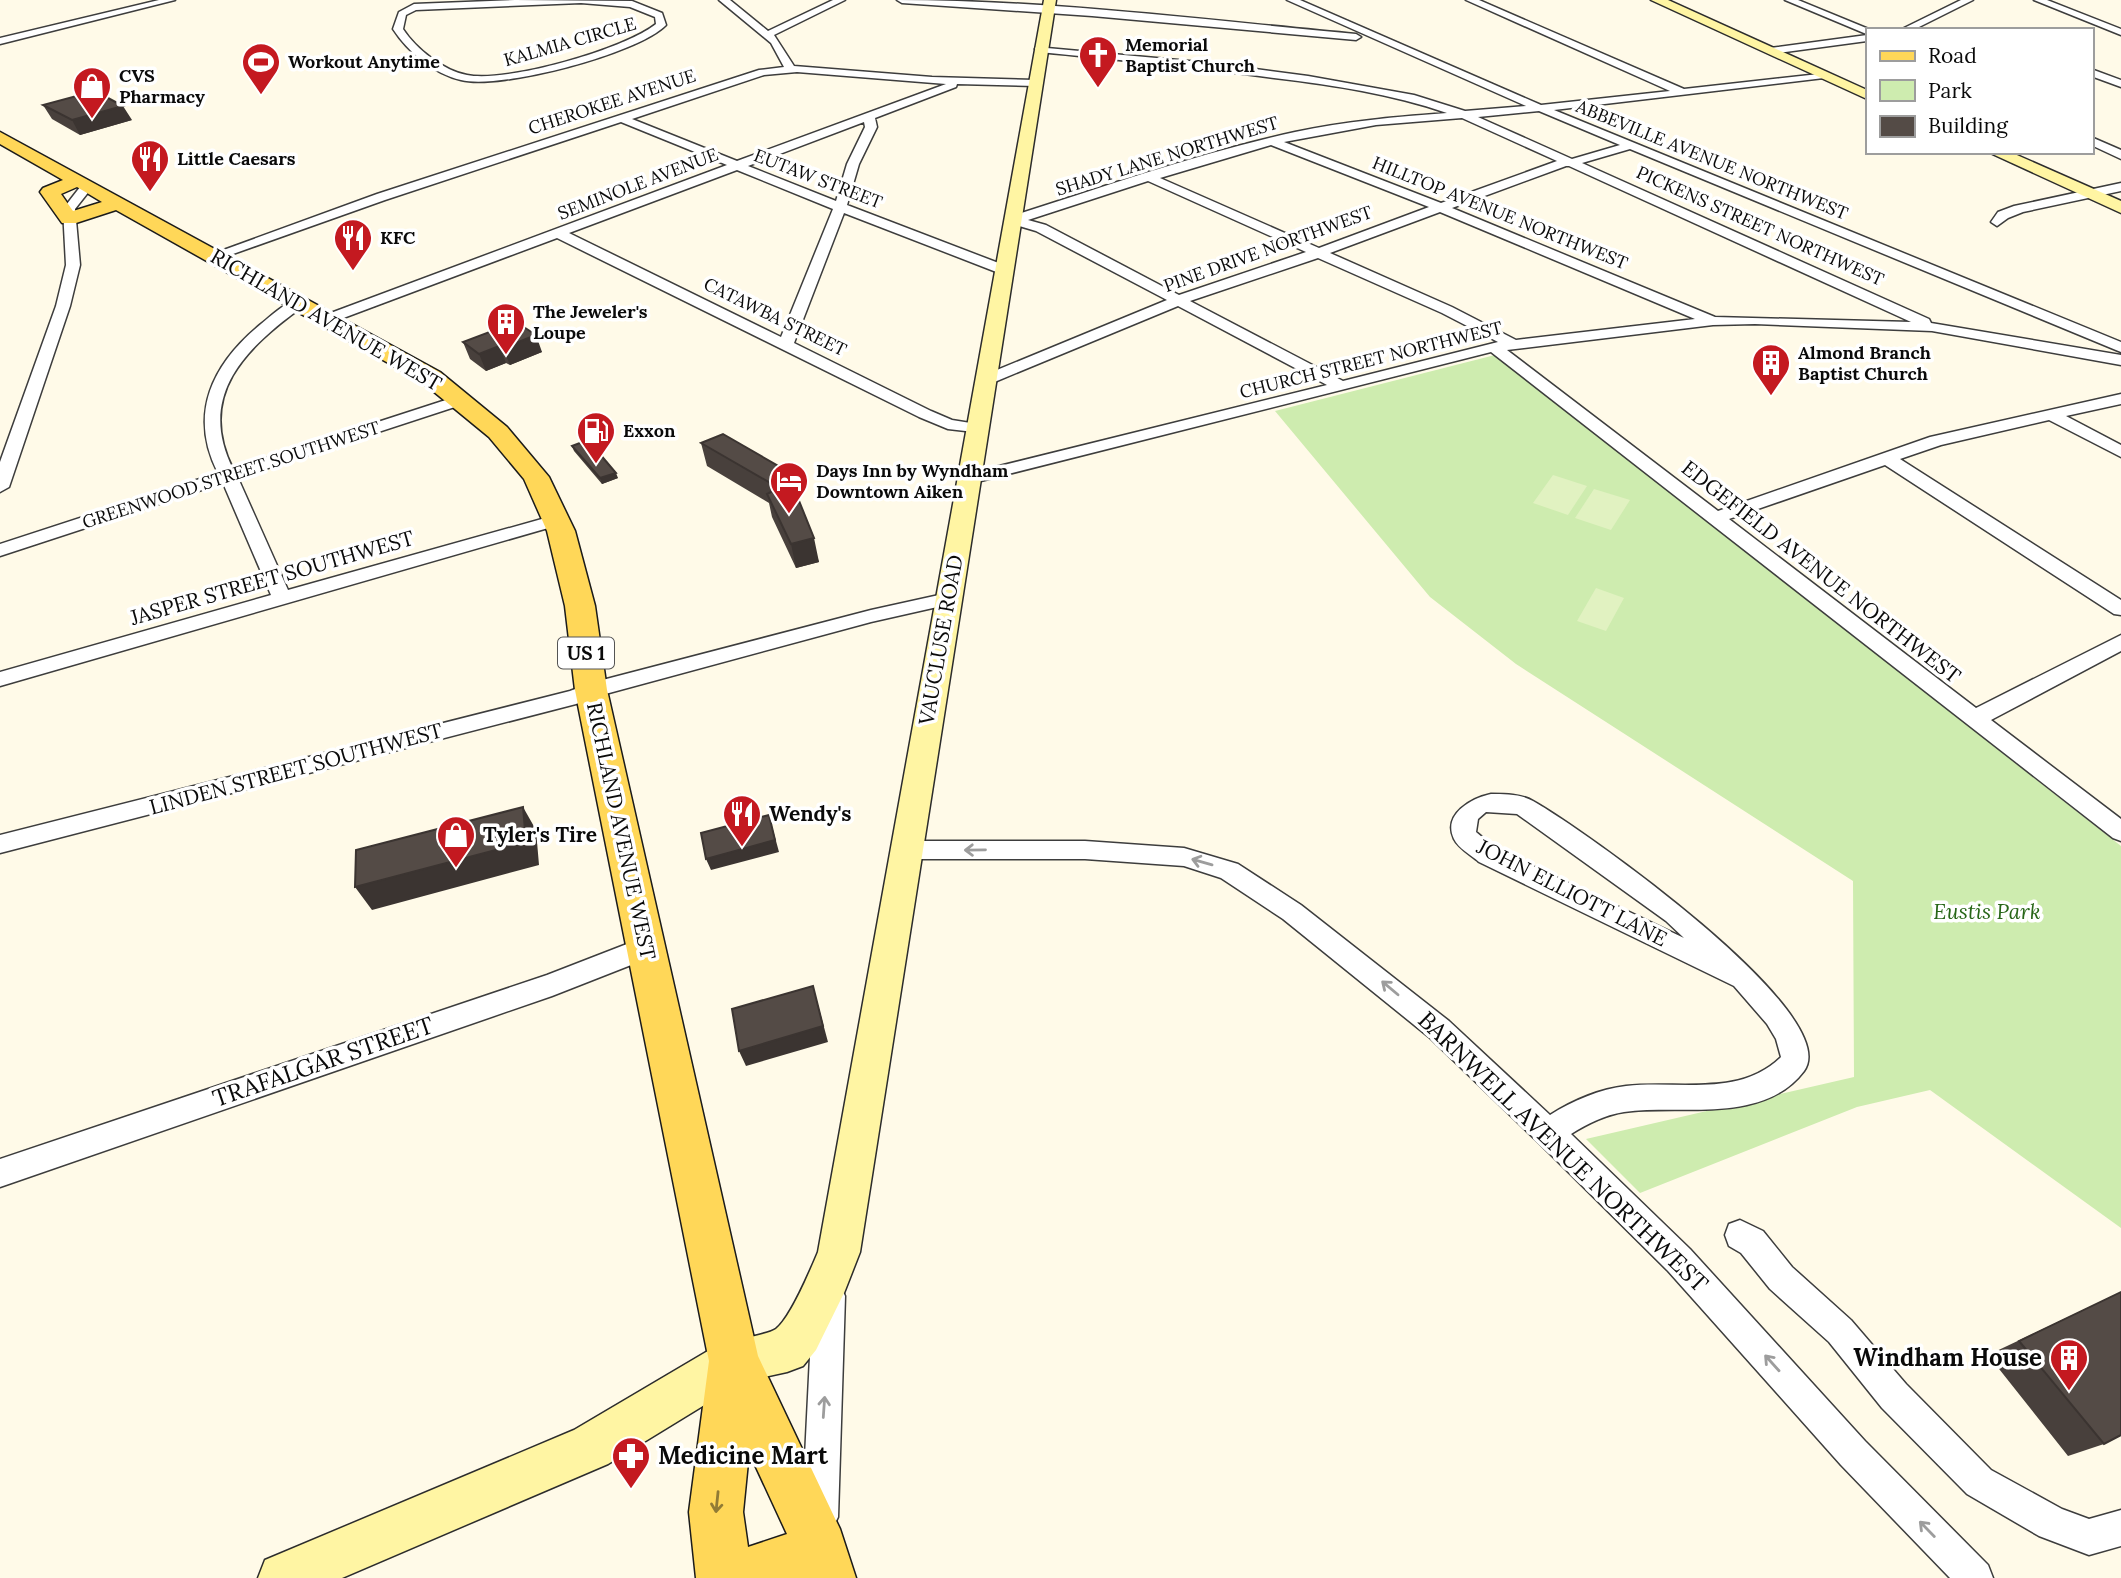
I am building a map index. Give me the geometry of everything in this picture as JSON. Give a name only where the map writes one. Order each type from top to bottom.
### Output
[{"type":"main road","name":"RICHLAND AVENUE WEST","points":[[0,137],[431,377],[461,400],[514,450],[536,477],[561,531],[580,606],[591,690],[734,1361],[825,1565]]},
{"type":"main road","points":[[83,183],[50,192],[69,219],[117,203]]},
{"type":"main road","name":"RICHLAND AVENUE WEST","points":[[724,1578],[716,1513],[734,1361]]},
{"type":"main road","points":[[751,1578],[768,1565],[780,1561],[825,1565]]},
{"type":"street","points":[[0,41],[170,0]]},
{"type":"street","points":[[724,0],[775,41],[790,69]]},
{"type":"street","points":[[767,35],[840,0]]},
{"type":"street","points":[[902,0],[1049,5],[1329,33],[1392,46]]},
{"type":"street","name":"ABBEVILLE AVENUE NORTHWEST","points":[[1292,0],[1539,108],[2121,347]]},
{"type":"street","points":[[1471,0],[1683,93]]},
{"type":"street","points":[[1657,0],[1866,94]]},
{"type":"street","points":[[1790,0],[1866,31]]},
{"type":"street","points":[[1910,28],[1968,0]]},
{"type":"street","points":[[2039,0],[2121,32]]},
{"type":"street","name":"KALMIA CIRCLE","points":[[602,1],[638,5],[651,10],[662,20],[657,31],[633,42],[527,73],[480,79],[457,76],[405,41],[398,31],[398,24],[402,14],[414,4],[602,1]]},
{"type":"street","points":[[1937,4],[1951,8]]},
{"type":"street","name":"VAUCLUSE ROAD","points":[[283,1578],[591,1447],[734,1361],[787,1350],[800,1334],[829,1278],[839,1252],[1049,5]]},
{"type":"street","points":[[1770,51],[1866,38]]},
{"type":"street","name":"PICKENS STREET NORTHWEST","points":[[1040,49],[1308,79],[1414,98],[1463,114],[1877,299],[1932,327]]},
{"type":"street","name":"CHEROKEE AVENUE","points":[[214,256],[752,75],[790,69],[962,82],[1035,83]]},
{"type":"street","points":[[2093,73],[2121,84]]},
{"type":"street","name":"SHADY LANE NORTHWEST","points":[[1014,220],[1272,141],[1344,127],[1683,93],[1824,75]]},
{"type":"street","name":"SEMINOLE AVENUE","points":[[325,320],[962,82]]},
{"type":"street","points":[[786,344],[840,207],[853,164],[871,127],[869,115]]},
{"type":"street","name":"EUTAW STREET","points":[[620,118],[1004,270]]},
{"type":"street","name":"HILLTOP AVENUE NORTHWEST","points":[[1272,141],[1438,206],[1713,321]]},
{"type":"street","points":[[2093,141],[2121,155]]},
{"type":"street","name":"PINE DRIVE NORTHWEST","points":[[986,380],[1179,300],[1318,252],[1438,206],[1568,162],[1633,145]]},
{"type":"street","points":[[2000,154],[2121,208]]},
{"type":"street","name":"EDGEFIELD AVENUE NORTHWEST","points":[[1150,178],[1447,310],[1503,346],[1715,518],[2121,832]]},
{"type":"street","points":[[1997,222],[2003,215],[2019,209],[2086,192],[2121,187]]},
{"type":"street","points":[[0,487],[63,306],[73,265],[69,219]]},
{"type":"street","points":[[1014,220],[1041,228],[1339,385]]},
{"type":"street","name":"CATAWBA STREET","points":[[558,233],[948,425],[977,429]]},
{"type":"street","points":[[283,599],[230,477],[218,456],[211,426],[212,408],[219,384],[229,366],[266,325],[297,304]]},
{"type":"street","name":"CHURCH STREET NORTHWEST","points":[[969,479],[1503,346],[1713,321],[1932,327],[2121,360]]},
{"type":"street","points":[[1715,518],[1885,457],[1960,435],[2121,399]]},
{"type":"street","name":"GREENWOOD STREET SOUTHWEST","points":[[0,550],[461,400]]},
{"type":"street","points":[[2050,414],[2121,452]]},
{"type":"street","points":[[1885,457],[2121,609]]},
{"type":"street","name":"JASPER STREET SOUTHWEST","points":[[0,679],[556,520]]},
{"type":"street","name":"LINDEN STREET SOUTHWEST","points":[[0,844],[576,697],[591,690],[871,616],[948,599]]},
{"type":"street","points":[[1974,719],[2121,642]]},
{"type":"street","name":"JOHN ELLIOTT LANE","points":[[1549,1133],[1576,1113],[1625,1099],[1749,1092],[1772,1084],[1786,1074],[1795,1061],[1793,1042],[1785,1025],[1743,978],[1675,914],[1522,806],[1503,802],[1485,803],[1470,810],[1463,825],[1464,836],[1487,855],[1743,978]]},
{"type":"street","name":"BARNWELL AVENUE NORTHWEST","points":[[908,850],[1099,851],[1184,857],[1229,871],[1292,912],[1392,990],[1487,1073],[1549,1133],[1679,1261],[1853,1453],[1975,1578]]},
{"type":"street","name":"TRAFALGAR STREET","points":[[0,1173],[552,985],[645,948]]},
{"type":"street","points":[[1740,1235],[1752,1242],[1782,1278],[1840,1331],[1894,1396],[1979,1482],[2052,1524],[2089,1537],[2121,1528]]},
{"type":"street","points":[[825,1565],[820,1483],[829,1278]]},
{"type":"green space","name":"Eustis Park","points":[[1495,355],[2121,846],[2121,1228],[1930,1090],[1857,1107],[1640,1193],[1586,1139],[1854,1077],[1853,881],[1516,664],[1430,597],[1275,411]]},
{"type":"green space","points":[[1553,475],[1587,486],[1568,515],[1533,503]]},
{"type":"green space","points":[[1594,489],[1630,500],[1611,530],[1575,518]]},
{"type":"green space","points":[[1596,588],[1624,598],[1606,631],[1577,621]]},
{"type":"building","points":[[95,91],[123,106],[72,120],[43,105]]},
{"type":"building","points":[[516,322],[536,335],[479,354],[463,342]]},
{"type":"building","points":[[723,434],[787,471],[814,538],[791,544],[767,494],[779,488],[701,443]]},
{"type":"building","name":"Exxon","points":[[588,440],[616,473],[600,478],[572,446]]},
{"type":"building","points":[[523,807],[526,842],[355,887],[356,850]]},
{"type":"building","points":[[769,815],[775,840],[706,859],[701,833]]},
{"type":"building","points":[[813,986],[823,1026],[739,1051],[732,1009]]},
{"type":"building","name":"Windham House","points":[[2121,1292],[2121,1435],[2104,1444],[2019,1341]]},
{"type":"place","name":"Memorial Baptist Church","points":[[1098,89]]},
{"type":"place","name":"Workout Anytime","points":[[261,96]]},
{"type":"place","name":"CVS Pharmacy","points":[[92,120]]},
{"type":"place","name":"Little Caesars","points":[[150,193]]},
{"type":"place","name":"KFC","points":[[353,272]]},
{"type":"place","name":"The Jeweler's Loupe","points":[[506,356]]},
{"type":"place","name":"Almond Branch Baptist Church","points":[[1771,397]]},
{"type":"place","name":"Exxon","points":[[596,465]]},
{"type":"place","name":"Days Inn by Wyndham Downtown Aiken","points":[[789,515]]},
{"type":"place","name":"Wendy's","points":[[742,848]]},
{"type":"place","name":"Tyler's Tire","points":[[456,869]]},
{"type":"place","name":"Windham House","points":[[2069,1392]]},
{"type":"place","name":"Medicine Mart","points":[[631,1490]]}]
